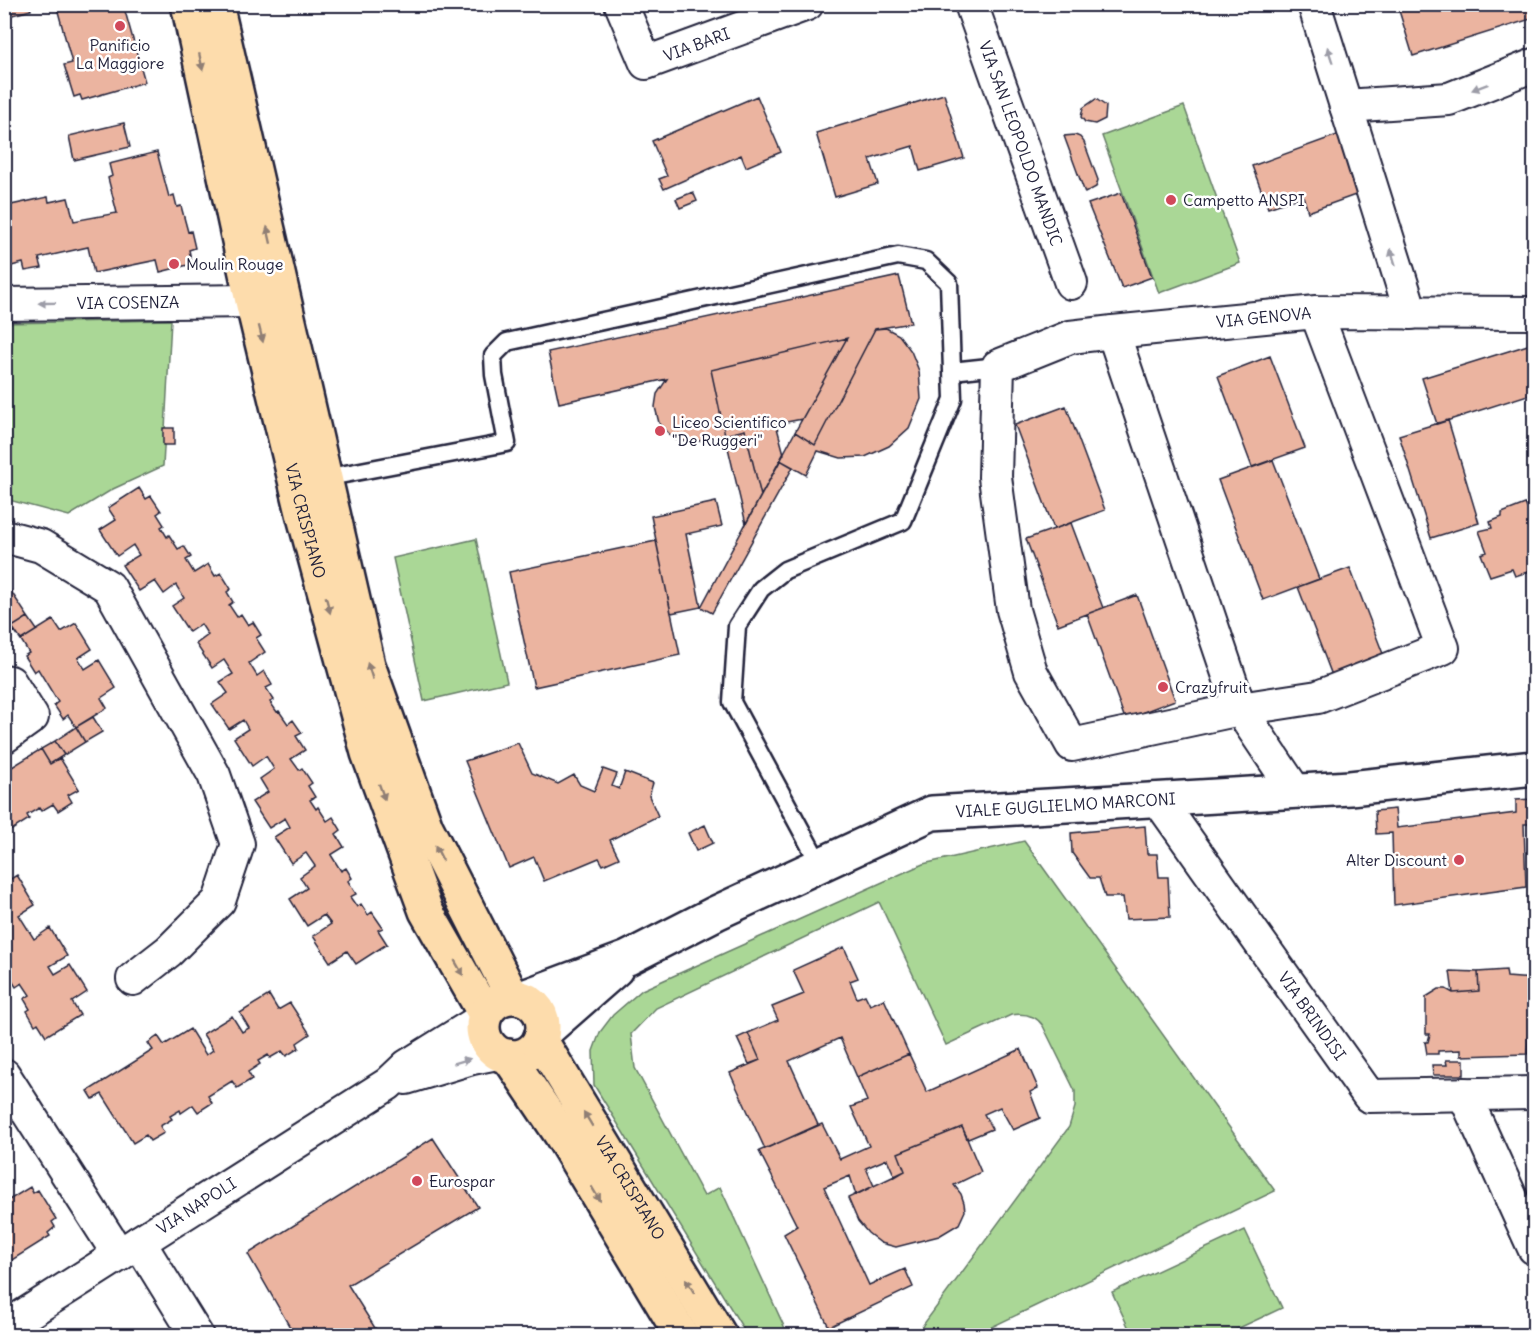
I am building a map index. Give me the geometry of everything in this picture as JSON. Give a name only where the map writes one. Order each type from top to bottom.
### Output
[{"type":"main road","name":"VIA CRISPIANO","points":[[188,4],[252,301],[303,513],[368,753],[426,911],[500,1006]]},
{"type":"main road","name":"VIA CRISPIANO","points":[[216,4],[368,665],[415,800],[500,1006]]},
{"type":"main road","points":[[500,1006],[534,1006],[542,1019],[541,1036],[532,1049],[521,1055],[502,1054],[484,1038],[500,1006]]},
{"type":"main road","name":"VIA CRISPIANO","points":[[541,1036],[720,1335]]},
{"type":"main road","name":"VIA CRISPIANO","points":[[502,1054],[560,1133],[682,1335]]},
{"type":"street","name":"VIA BARI","points":[[621,4],[646,63],[807,4]]},
{"type":"street","name":"VIA SAN LEOPOLDO MANDIC","points":[[971,4],[1071,283]]},
{"type":"street","points":[[1314,4],[1411,313]]},
{"type":"street","points":[[1346,106],[1449,99],[1534,65]]},
{"type":"street","name":"VIA COSENZA","points":[[4,304],[252,301]]},
{"type":"street","points":[[998,366],[995,477],[1012,610],[1031,672],[1072,745],[1240,709],[1318,698],[1443,648],[1316,312]]},
{"type":"street","name":"VIA GENOVA","points":[[998,366],[1070,337],[1113,332],[1316,312],[1534,313]]},
{"type":"street","points":[[1113,332],[1240,709],[1295,791]]},
{"type":"street","points":[[4,536],[41,546],[109,587],[214,775],[237,844],[219,901],[169,951],[133,979]]},
{"type":"street","points":[[4,681],[10,682],[32,717],[4,737]]},
{"type":"street","name":"VIALE GUGLIELMO MARCONI","points":[[500,1006],[628,958],[716,912],[932,813],[1350,788],[1534,768]]},
{"type":"street","name":"VIA BRINDISI","points":[[1158,799],[1369,1096],[1534,1093]]},
{"type":"street","name":"VIALE GUGLIELMO MARCONI","points":[[541,1036],[628,958]]},
{"type":"street","name":"VIA NAPOLI","points":[[4,1328],[388,1084],[406,1066],[500,1006]]},
{"type":"street","name":"VIA NAPOLI","points":[[388,1084],[472,1058],[502,1054]]},
{"type":"street","points":[[4,1075],[129,1248],[197,1335]]},
{"type":"street","points":[[1464,1094],[1534,1248]]},
{"type":"lane","points":[[324,478],[507,443],[494,375],[493,357],[507,342],[898,256],[926,261],[949,283],[953,399],[903,521],[785,570],[761,589],[737,626],[732,702],[820,865]]},
{"type":"lane","points":[[952,371],[998,366]]},
{"type":"green space","name":"Campetto ANSPI","points":[[1184,106],[1240,263],[1159,293],[1102,136]]},
{"type":"green space","points":[[171,320],[163,466],[113,489],[69,516],[5,499],[4,323]]},
{"type":"green space","points":[[476,539],[507,682],[424,701],[393,558]]},
{"type":"green space","points":[[1024,841],[1275,1191],[975,1335],[911,1335],[918,1332],[1069,1127],[1075,1107],[1075,1091],[1043,1026],[1037,1019],[1029,1016],[1011,1015],[946,1045],[879,902],[656,1008],[631,1034],[635,1068],[704,1196],[720,1187],[788,1335],[747,1335],[594,1085],[593,1051],[600,1032],[613,1015],[642,990],[923,864]]},
{"type":"green space","points":[[1245,1230],[1282,1308],[1224,1335],[1132,1335],[1112,1292]]},
{"type":"building","points":[[4,4],[29,4],[31,10],[5,17],[9,30],[4,31]]},
{"type":"building","points":[[56,4],[123,4],[145,82],[82,100],[80,95],[74,97],[64,65],[72,63]]},
{"type":"building","points":[[1397,4],[1534,4],[1534,18],[1413,56]]},
{"type":"building","points":[[944,94],[964,158],[920,171],[913,146],[870,159],[878,184],[835,197],[816,133]]},
{"type":"building","points":[[757,96],[781,152],[746,167],[741,155],[664,189],[659,179],[667,176],[652,141]]},
{"type":"building","points":[[1096,99],[1106,106],[1105,119],[1095,124],[1085,122],[1081,117],[1083,108]]},
{"type":"building","points":[[124,123],[130,147],[74,160],[69,136]]},
{"type":"building","points":[[1340,134],[1361,193],[1308,212],[1303,196],[1268,208],[1252,166]]},
{"type":"building","points":[[1075,135],[1084,142],[1098,180],[1096,187],[1085,193],[1064,136]]},
{"type":"building","points":[[157,152],[169,197],[174,195],[177,207],[181,206],[188,232],[191,231],[195,248],[189,250],[192,264],[160,272],[157,260],[94,273],[88,247],[39,258],[42,268],[25,271],[23,263],[4,268],[4,201],[10,199],[11,205],[48,197],[49,202],[68,198],[74,221],[117,213],[108,178],[112,176],[109,164]]},
{"type":"building","points":[[693,192],[697,201],[680,208],[676,199]]},
{"type":"building","points":[[1121,193],[1152,277],[1122,288],[1088,204]]},
{"type":"building","points":[[899,276],[911,323],[875,329],[815,445],[795,432],[847,338],[711,370],[725,435],[695,442],[675,440],[659,423],[655,407],[657,394],[667,379],[559,403],[548,352]]},
{"type":"building","points":[[886,328],[899,335],[911,351],[919,371],[921,399],[909,428],[889,446],[865,457],[841,458],[818,451],[806,475],[780,460],[795,432],[815,445],[875,329]]},
{"type":"building","points":[[847,338],[802,419],[776,424],[784,454],[761,496],[745,430],[725,435],[711,370]]},
{"type":"building","points":[[1531,344],[1534,355],[1534,393],[1437,424],[1422,378]]},
{"type":"building","points":[[1270,356],[1305,448],[1252,467],[1218,376]]},
{"type":"building","points":[[1066,406],[1105,510],[1054,529],[1015,425]]},
{"type":"building","points":[[1448,420],[1479,523],[1431,538],[1399,435]]},
{"type":"building","points":[[163,428],[174,428],[174,445],[163,445]]},
{"type":"building","points":[[745,430],[761,496],[746,524],[725,435]]},
{"type":"building","points":[[780,460],[793,467],[712,613],[701,607]]},
{"type":"building","points":[[1273,460],[1319,579],[1263,600],[1218,480]]},
{"type":"building","points":[[139,488],[146,499],[151,496],[161,511],[157,514],[164,525],[161,527],[167,537],[169,535],[178,549],[184,546],[191,557],[186,560],[194,573],[208,564],[215,576],[221,573],[231,589],[227,592],[233,602],[229,605],[237,617],[241,614],[248,625],[253,622],[261,635],[256,638],[265,652],[249,663],[257,676],[264,671],[272,685],[266,688],[274,700],[270,702],[277,712],[279,711],[288,724],[293,720],[302,733],[296,736],[305,750],[291,759],[299,770],[302,768],[312,783],[308,786],[315,797],[310,800],[316,809],[318,807],[327,821],[333,817],[341,830],[336,834],[344,847],[331,855],[341,871],[346,868],[352,878],[348,881],[356,894],[350,897],[357,907],[361,904],[368,915],[372,912],[383,928],[378,930],[387,944],[356,964],[347,951],[330,962],[313,936],[331,924],[324,915],[307,926],[290,899],[307,888],[300,877],[315,866],[306,853],[291,863],[274,837],[290,827],[285,818],[269,828],[252,802],[268,792],[260,779],[274,769],[266,756],[252,766],[234,738],[248,729],[243,720],[229,729],[212,704],[228,693],[220,682],[233,674],[224,660],[212,668],[196,644],[208,635],[201,624],[189,632],[172,606],[184,598],[176,585],[164,594],[155,581],[139,591],[122,565],[139,555],[133,545],[117,556],[100,530],[116,520],[108,508]]},
{"type":"building","points":[[716,502],[722,526],[686,534],[701,607],[671,613],[651,516]]},
{"type":"building","points":[[1525,504],[1527,508],[1534,506],[1534,570],[1515,576],[1512,569],[1490,576],[1481,554],[1487,552],[1479,531],[1492,528],[1490,522],[1502,517],[1502,513]]},
{"type":"building","points":[[1071,523],[1103,608],[1058,625],[1026,539]]},
{"type":"building","points":[[656,541],[680,655],[534,687],[509,572]]},
{"type":"building","points":[[1350,568],[1385,659],[1333,678],[1298,587]]},
{"type":"building","points":[[8,587],[28,617],[12,627],[15,631],[4,638],[4,589]]},
{"type":"building","points":[[1137,595],[1175,700],[1125,719],[1087,614]]},
{"type":"building","points":[[28,617],[37,630],[21,640],[12,627]]},
{"type":"building","points":[[53,620],[61,632],[76,623],[92,649],[78,658],[85,669],[99,660],[116,688],[101,698],[107,708],[76,727],[68,715],[63,719],[54,705],[58,702],[38,669],[34,672],[24,656],[29,653],[21,640]]},
{"type":"building","points":[[93,717],[102,732],[85,742],[76,727]]},
{"type":"building","points":[[76,727],[85,742],[64,755],[55,741]]},
{"type":"building","points":[[55,741],[64,755],[50,764],[41,749]]},
{"type":"building","points":[[518,743],[532,773],[558,784],[574,775],[580,785],[594,791],[603,769],[617,774],[612,786],[619,789],[625,772],[653,783],[649,796],[658,816],[610,840],[619,858],[603,865],[599,858],[544,881],[534,857],[509,868],[465,761]]},
{"type":"building","points":[[41,749],[50,764],[60,758],[79,789],[68,795],[72,802],[58,811],[53,804],[41,811],[39,808],[27,815],[29,819],[4,835],[4,772]]},
{"type":"building","name":"Alter Discount","points":[[1534,799],[1534,824],[1524,824],[1526,887],[1394,905],[1392,833],[1376,834],[1375,811],[1395,809],[1397,828],[1516,813],[1516,800]]},
{"type":"building","points":[[705,825],[713,843],[696,851],[688,833]]},
{"type":"building","points":[[1145,826],[1147,854],[1157,854],[1159,877],[1168,877],[1170,917],[1126,919],[1123,897],[1105,897],[1099,878],[1090,878],[1072,853],[1071,833]]},
{"type":"building","points":[[17,875],[35,905],[19,915],[34,939],[50,928],[67,956],[50,966],[55,974],[70,965],[87,992],[72,1002],[80,1015],[46,1036],[38,1023],[35,1025],[27,1011],[30,1009],[24,999],[30,995],[22,983],[16,987],[8,974],[4,975],[4,883]]},
{"type":"building","points":[[844,947],[858,978],[850,981],[857,998],[865,995],[870,1005],[884,999],[909,1054],[857,1077],[840,1038],[789,1061],[818,1125],[765,1149],[730,1073],[760,1060],[748,1033],[778,1020],[772,1007],[804,994],[793,970]]},
{"type":"building","points":[[1506,970],[1507,977],[1534,979],[1534,1015],[1530,1015],[1527,1054],[1461,1056],[1461,1050],[1427,1054],[1425,1042],[1428,1042],[1430,1034],[1426,1034],[1426,997],[1439,989],[1446,989],[1453,993],[1479,991],[1478,972]]},
{"type":"building","points":[[1450,971],[1478,972],[1479,991],[1453,993]]},
{"type":"building","points":[[269,995],[278,1010],[290,1003],[310,1034],[297,1043],[299,1048],[286,1056],[282,1051],[270,1058],[268,1055],[258,1061],[260,1064],[248,1072],[252,1079],[237,1088],[232,1081],[208,1096],[212,1103],[198,1112],[193,1105],[181,1113],[180,1110],[170,1116],[172,1119],[160,1126],[164,1133],[150,1141],[146,1135],[133,1143],[102,1094],[93,1099],[88,1091],[153,1050],[148,1043],[158,1036],[164,1045],[190,1029],[206,1055],[213,1050],[203,1034],[232,1016],[242,1032],[249,1028],[240,1013]]},
{"type":"building","points":[[1530,1015],[1534,1015],[1534,1052],[1527,1054]]},
{"type":"building","points":[[748,1033],[760,1060],[749,1064],[737,1038]]},
{"type":"building","points":[[1021,1049],[1038,1088],[1030,1092],[1040,1118],[1013,1130],[1000,1107],[984,1114],[992,1129],[968,1139],[962,1127],[898,1153],[905,1171],[895,1177],[887,1159],[866,1168],[874,1186],[856,1195],[850,1176],[824,1187],[869,1285],[905,1269],[913,1287],[829,1327],[784,1234],[797,1226],[759,1151],[822,1124],[840,1159],[869,1146],[851,1107],[867,1101],[857,1077],[909,1054],[927,1092]]},
{"type":"building","points":[[1446,1060],[1464,1060],[1464,1075],[1433,1075],[1432,1065],[1447,1065]]},
{"type":"building","points":[[962,1127],[981,1172],[954,1185],[964,1203],[965,1211],[959,1224],[939,1236],[896,1247],[881,1243],[868,1233],[858,1221],[848,1198],[905,1171],[898,1153]]},
{"type":"building","points":[[433,1138],[478,1207],[348,1285],[380,1336],[295,1336],[248,1254]]},
{"type":"building","points":[[30,1187],[33,1193],[38,1190],[56,1219],[52,1222],[55,1227],[48,1233],[50,1236],[4,1265],[4,1203]]},
{"type":"place","name":"Panificio La Maggiore","points":[[120,26]]},
{"type":"place","name":"Campetto ANSPI","points":[[1171,200]]},
{"type":"place","name":"Moulin Rouge","points":[[174,264]]},
{"type":"place","name":"Liceo Scientifico \"De Ruggeri\"","points":[[660,431]]},
{"type":"place","name":"Crazyfruit","points":[[1163,687]]},
{"type":"place","name":"Alter Discount","points":[[1459,860]]},
{"type":"place","name":"Eurospar","points":[[417,1181]]}]
